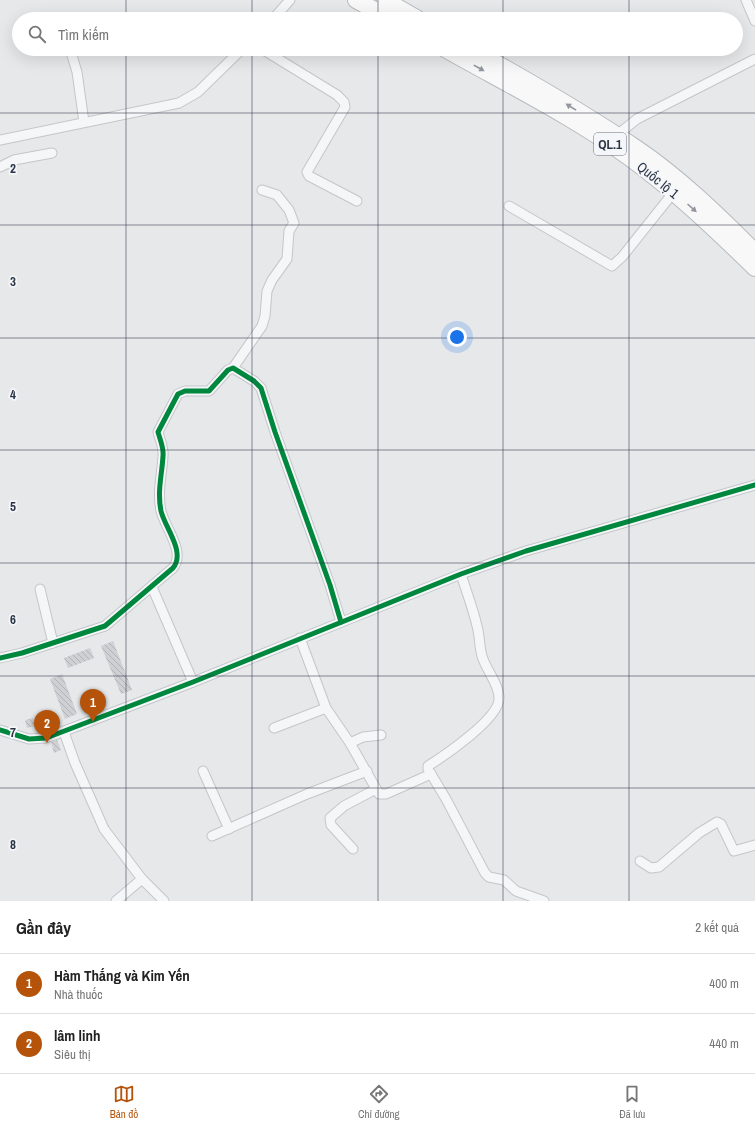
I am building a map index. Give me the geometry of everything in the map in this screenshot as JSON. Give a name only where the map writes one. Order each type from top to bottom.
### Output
[{"type":"highway","points":[[356,0],[378,12]]},
{"type":"highway","points":[[384,0],[405,12]]},
{"type":"highway","name":"Quốc lộ 1","points":[[458,56],[576,122],[654,176],[755,268]]},
{"type":"highway","name":"Quốc lộ 1","points":[[483,56],[562,101],[637,148],[691,191],[755,252]]},
{"type":"street","points":[[279,12],[290,0]]},
{"type":"street","points":[[746,0],[755,21]]},
{"type":"street","points":[[72,56],[77,72],[84,122]]},
{"type":"street","points":[[0,140],[167,106],[184,101],[198,92],[235,56]]},
{"type":"street","points":[[273,56],[337,95],[344,102],[345,108],[307,172],[309,176],[358,201]]},
{"type":"street","points":[[617,136],[637,118],[755,58]]},
{"type":"street","points":[[0,167],[14,160],[52,153]]},
{"type":"street","points":[[0,658],[17,655],[105,626],[152,588],[173,568],[177,561],[174,544],[161,508],[158,489],[164,455],[158,432],[178,394],[185,392],[209,391],[228,370],[232,368],[262,326],[265,316],[267,291],[272,280],[287,259],[289,231],[294,223],[289,210],[277,195],[262,190]]},
{"type":"street","points":[[509,206],[612,266],[622,257],[673,193]]},
{"type":"street","points":[[232,368],[254,381],[262,391],[275,432],[330,585],[341,622]]},
{"type":"street","points":[[0,730],[25,738],[41,739],[64,732],[193,682],[461,574],[526,551],[754,489]]},
{"type":"street","points":[[461,574],[477,624],[482,656],[497,689],[500,700],[496,709],[474,732],[450,753],[428,766],[485,873],[489,877],[504,880],[516,892],[544,901]]},
{"type":"street","points":[[152,588],[193,682]]},
{"type":"street","points":[[40,589],[53,643]]},
{"type":"street","points":[[300,638],[326,708],[350,743],[380,794],[386,794],[431,774]]},
{"type":"street","points":[[274,728],[326,708]]},
{"type":"street","points":[[64,732],[72,757],[104,829],[142,878],[164,901]]},
{"type":"street","points":[[350,743],[363,736],[381,735]]},
{"type":"street","points":[[203,771],[229,829]]},
{"type":"street","points":[[212,836],[367,771]]},
{"type":"street","points":[[353,849],[331,825],[330,818],[344,806],[376,789]]},
{"type":"street","points":[[640,861],[651,868],[659,867],[699,833],[717,822],[721,824],[734,851],[755,844]]},
{"type":"street","points":[[116,901],[142,878]]},
{"type":"building","points":[[113,641],[132,690],[121,694],[101,646]]},
{"type":"building","points":[[90,648],[94,658],[68,668],[64,658]]},
{"type":"building","points":[[62,674],[77,714],[65,719],[50,679]]},
{"type":"building","points":[[53,713],[57,726],[50,728],[46,715]]},
{"type":"building","points":[[33,718],[35,726],[27,728],[25,720]]},
{"type":"building","points":[[57,740],[61,750],[54,753],[51,742]]},
{"type":"cycle path","points":[[0,658],[22,653],[105,626],[173,568],[176,562],[176,547],[163,518],[160,504],[163,453],[158,432],[178,394],[185,391],[209,391],[228,370],[233,368],[254,381],[261,388],[275,432],[330,585],[341,622]]},
{"type":"cycle path","points":[[0,730],[29,739],[46,738],[193,682],[461,574],[526,551],[755,485]]},
{"type":"place","name":"Hàm Thắng và Kim Yến","points":[[93,722]]},
{"type":"place","name":"lâm linh","points":[[47,743]]}]
